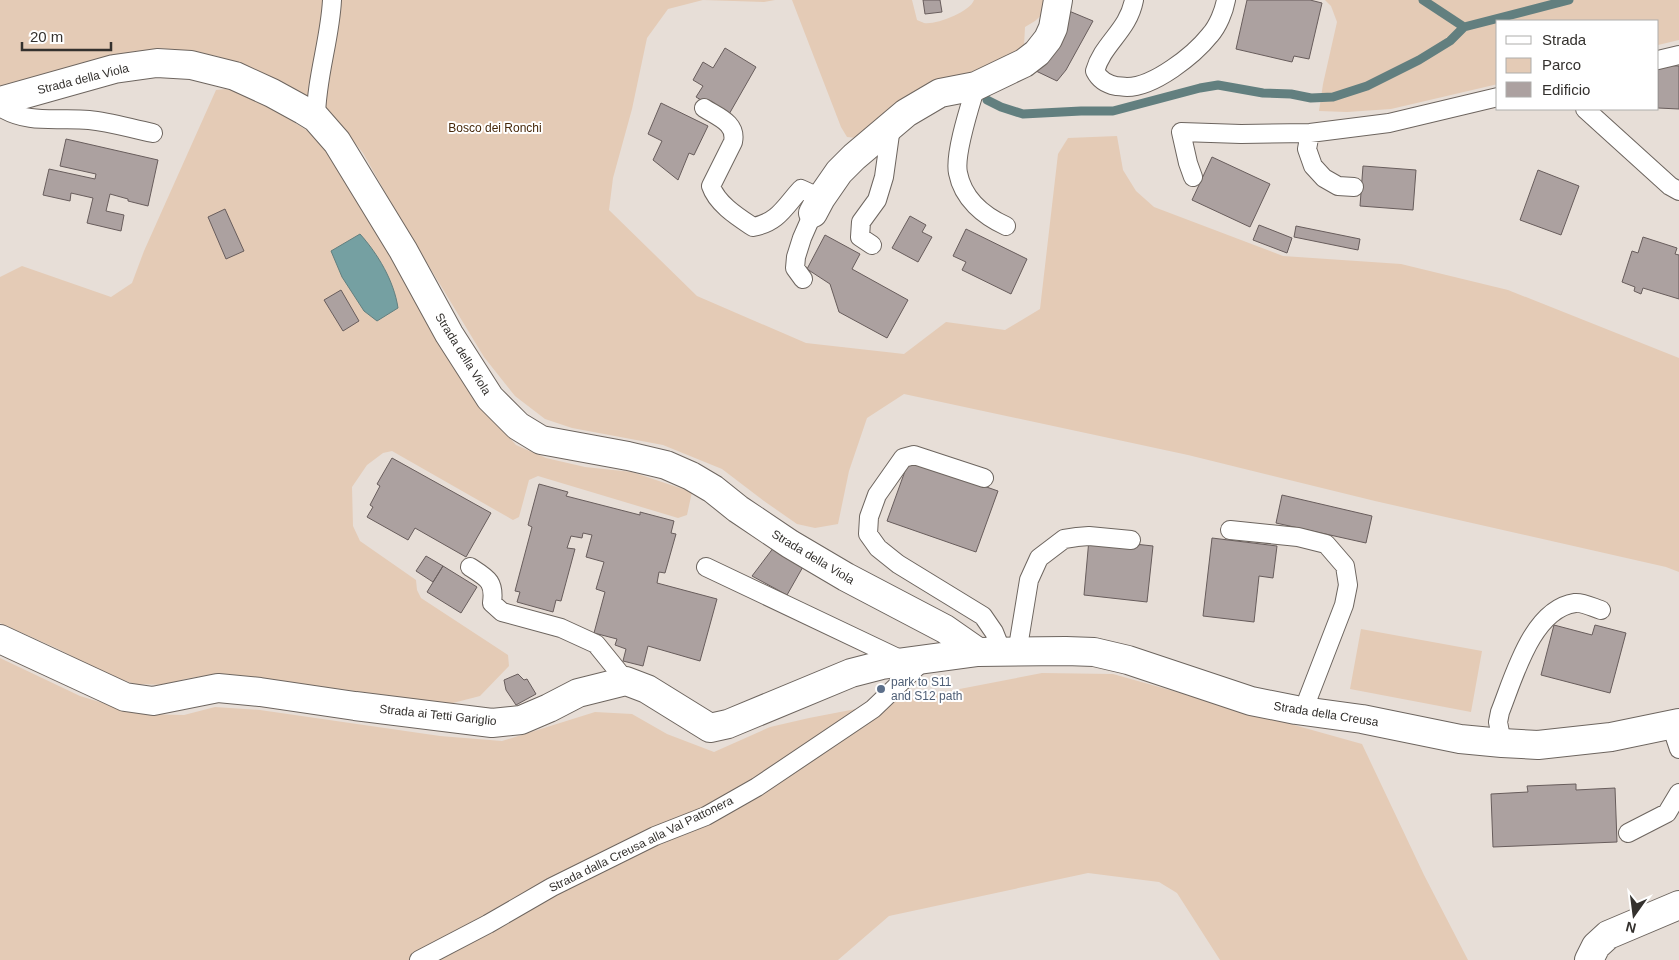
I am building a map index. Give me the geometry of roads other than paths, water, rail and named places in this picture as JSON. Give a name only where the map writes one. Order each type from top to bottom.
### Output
[{"type":"street","points":[[817,205],[839,172],[849,162],[922,102],[940,92],[976,86],[1024,63],[1037,53],[1048,39],[1053,28],[1058,0]]},
{"type":"street","name":"Strada della Viola","points":[[0,101],[114,69],[157,63],[191,65],[234,76],[272,93],[316,118],[337,142],[403,250],[448,334],[490,398],[518,426],[541,440],[628,456],[666,466],[692,476],[790,544],[846,577],[945,630],[999,652]]},
{"type":"street","name":"Strada ai Tetti Gariglio","points":[[0,639],[124,697],[153,701],[218,688],[492,723],[521,720],[578,693],[626,681]]},
{"type":"street","points":[[626,681],[647,689],[710,728],[728,724],[851,673],[882,665],[999,652]]},
{"type":"street","name":"Strada della Creusa","points":[[999,652],[1094,652],[1128,660],[1250,701],[1362,719],[1460,739],[1502,744],[1538,745],[1676,732]]},
{"type":"street","points":[[1589,960],[1596,946],[1608,935],[1679,905]]},
{"type":"lane","points":[[316,118],[316,100],[330,26],[332,0]]},
{"type":"lane","points":[[1134,0],[1131,14],[1098,59],[1095,71],[1098,78],[1112,85],[1128,88],[1147,83],[1168,72],[1193,52],[1211,34],[1225,7],[1226,0]]},
{"type":"lane","points":[[1659,60],[1679,55]]},
{"type":"lane","points":[[976,86],[966,120],[958,173],[973,204],[991,219],[1006,226]]},
{"type":"lane","points":[[1193,177],[1181,132],[1310,134],[1389,123],[1496,97]]},
{"type":"lane","points":[[0,107],[12,114],[26,118],[91,120],[153,133]]},
{"type":"lane","points":[[704,108],[730,125],[734,134],[733,142],[711,186],[714,196],[753,227],[765,224],[782,214],[789,202],[801,189],[817,205],[796,257],[795,268],[804,279]]},
{"type":"lane","points":[[1586,110],[1670,186],[1679,191]]},
{"type":"lane","points":[[872,245],[860,236],[861,222],[877,200],[884,177],[891,127]]},
{"type":"lane","points":[[1310,134],[1307,149],[1313,166],[1324,178],[1338,186],[1354,187]]},
{"type":"lane","points":[[984,478],[914,455],[903,458],[877,495],[869,518],[868,534],[878,548],[898,564],[983,616],[994,632],[999,652]]},
{"type":"lane","points":[[1230,530],[1298,536],[1326,544],[1344,566],[1348,584],[1344,605],[1303,711]]},
{"type":"lane","points":[[999,652],[1039,558],[1064,539],[1089,536],[1130,540]]},
{"type":"lane","points":[[470,567],[489,579],[493,591],[492,602],[502,612],[561,628],[596,644],[626,681]]},
{"type":"lane","points":[[706,567],[915,662]]},
{"type":"lane","points":[[1502,744],[1498,722],[1500,712],[1529,643],[1546,617],[1558,608],[1577,602],[1601,610]]},
{"type":"lane","name":"Strada dalla Creusa alla Val Pattonera","points":[[419,960],[488,924],[552,887],[654,836],[706,816],[757,787],[873,709],[915,662]]},
{"type":"lane","points":[[1628,833],[1667,812],[1679,793]]},
{"type":"water","points":[[360,234],[384,268],[393,288],[398,308],[377,321],[364,311],[342,277],[331,251]]},
{"type":"waterway","points":[[1423,0],[1464,27]]},
{"type":"waterway","points":[[987,100],[1023,114],[1113,111],[1218,85],[1263,93],[1291,94],[1311,98],[1333,97],[1367,86],[1419,60],[1450,41],[1464,27],[1569,0]]},
{"type":"place","name":"park to S11 and S12 path","points":[[881,689]]},
{"type":"park label","name":"Bosco dei Ronchi","points":[[495,128]]}]
